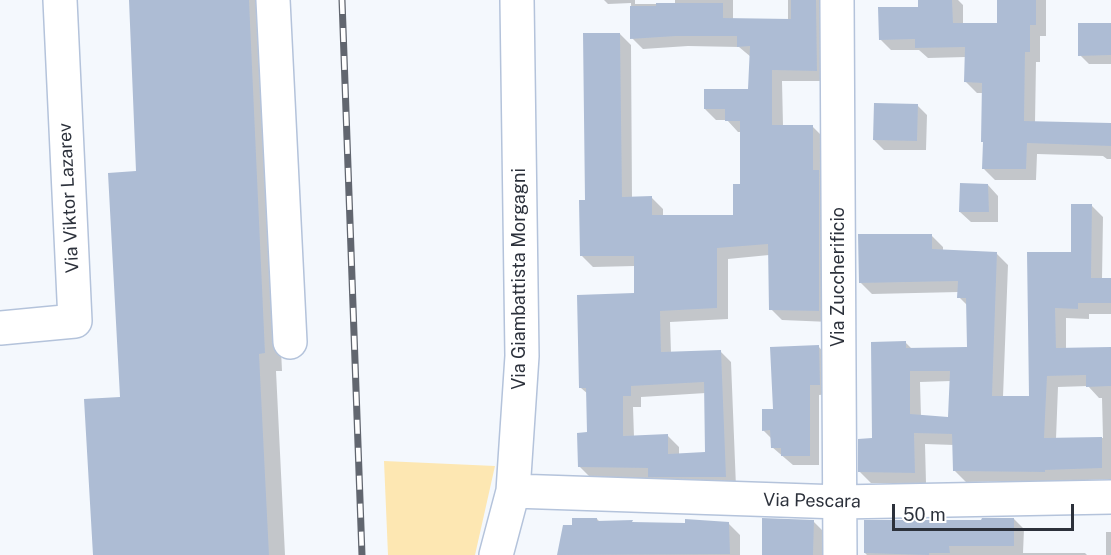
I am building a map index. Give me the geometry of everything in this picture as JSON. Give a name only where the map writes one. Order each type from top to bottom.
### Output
[{"type":"street","name":"Via Viktor Lazarev","points":[[0,328],[75,321],[60,0]]},
{"type":"street","points":[[273,0],[290,342]]},
{"type":"street","name":"Via Giambattista Morgagni","points":[[496,555],[513,491],[522,356],[517,0]]},
{"type":"street","name":"Via Zuccherificio","points":[[837,0],[840,555]]},
{"type":"street","name":"Via Pescara","points":[[513,491],[840,502],[1111,498]]},
{"type":"shaded area","points":[[384,461],[495,466],[475,555],[388,555]]},
{"type":"building","points":[[129,0],[249,0],[265,353],[259,354],[269,555],[93,555],[84,399],[120,397],[108,173],[136,171]]},
{"type":"building","points":[[791,0],[816,0],[817,71],[772,70],[772,125],[813,125],[813,170],[819,170],[819,311],[769,310],[768,244],[717,248],[717,308],[660,311],[661,352],[721,350],[726,477],[648,477],[648,468],[578,467],[577,433],[587,432],[586,388],[579,388],[577,295],[634,293],[634,256],[580,256],[579,200],[585,200],[583,33],[620,33],[622,197],[652,196],[652,215],[733,215],[733,184],[740,184],[740,121],[725,121],[725,109],[704,109],[704,89],[748,89],[750,46],[737,47],[737,36],[630,39],[630,6],[656,6],[656,3],[723,3],[723,18],[791,19]],"holes":[[[704,382],[705,452],[668,454],[668,434],[623,436],[623,396],[631,396],[631,386]]]},
{"type":"building","points":[[918,0],[952,0],[953,23],[997,23],[997,0],[1036,0],[1036,25],[1030,25],[1030,52],[1025,52],[1024,121],[1111,123],[1111,146],[1027,143],[1026,169],[982,169],[982,83],[964,82],[965,47],[915,48],[915,39],[879,40],[878,7],[918,7]]},
{"type":"building","points":[[1078,23],[1111,23],[1111,55],[1078,56]]},
{"type":"building","points":[[874,103],[918,104],[917,141],[873,140]]},
{"type":"building","points":[[960,183],[988,184],[989,212],[959,212]]},
{"type":"building","points":[[1071,204],[1092,204],[1091,278],[1111,278],[1111,303],[1078,303],[1078,309],[1055,308],[1056,348],[1111,347],[1111,386],[1086,387],[1086,375],[1047,376],[1044,438],[1102,437],[1102,468],[1045,470],[1045,472],[953,471],[952,434],[914,433],[915,473],[858,472],[858,439],[872,438],[871,342],[906,341],[906,348],[967,347],[966,298],[957,298],[958,281],[859,283],[858,234],[932,234],[932,249],[997,252],[992,396],[1029,396],[1027,252],[1071,252]],"holes":[[[910,371],[950,371],[948,417],[910,414]]]},
{"type":"building","points":[[819,345],[820,385],[810,385],[810,456],[781,456],[781,448],[771,448],[770,430],[762,431],[762,409],[773,409],[770,347]]},
{"type":"building","points":[[572,518],[597,518],[597,521],[633,520],[632,522],[685,523],[685,519],[729,522],[730,554],[557,555],[563,525],[572,525]]},
{"type":"building","points":[[762,518],[814,520],[813,555],[762,555]]},
{"type":"building","points":[[982,518],[1014,518],[1014,546],[949,546],[950,553],[929,553],[929,555],[864,553],[864,520],[981,520]]},
{"type":"railway","points":[[342,0],[362,555]]}]
